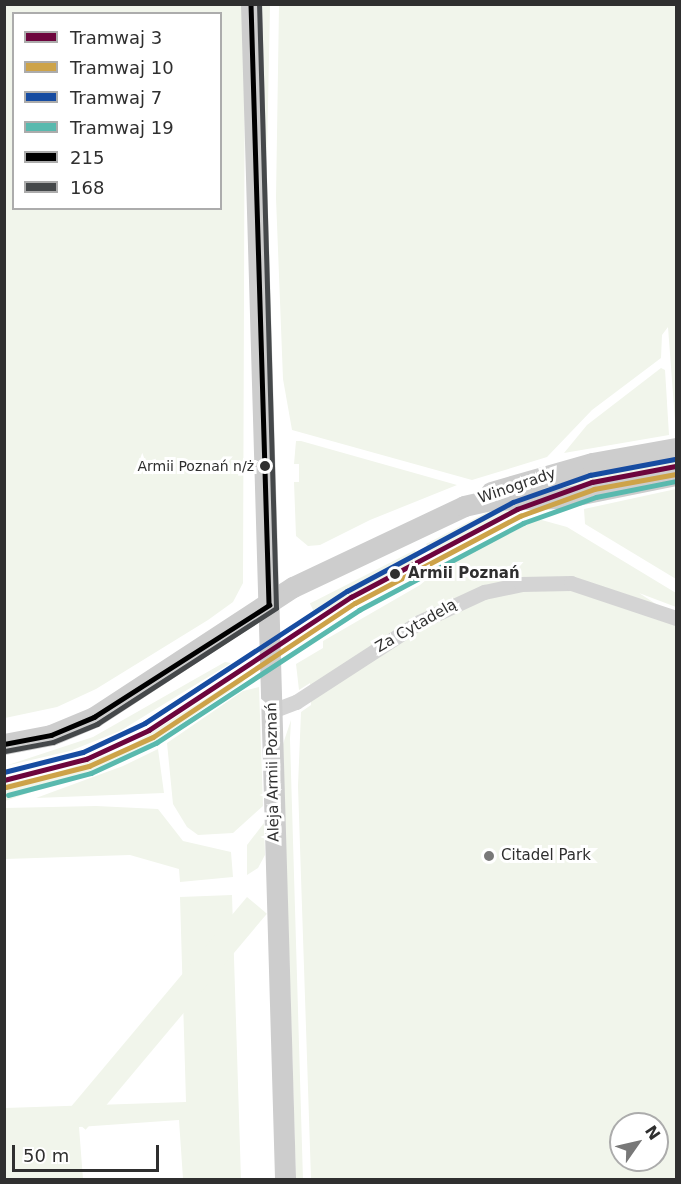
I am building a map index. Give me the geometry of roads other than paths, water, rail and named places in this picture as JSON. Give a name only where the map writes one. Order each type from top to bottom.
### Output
[{"type":"street","name":"Aleja Armii Poznań","points":[[251,4],[285,1179]]},
{"type":"street","name":"Winogrady","points":[[4,744],[51,735],[94,717],[269,605],[292,587],[464,506],[486,493],[565,470],[676,448]]},
{"type":"street","name":"Winogrady","points":[[464,506],[489,500],[562,498],[676,476]]},
{"type":"street","name":"Za Cytadelą","points":[[272,711],[296,702],[418,622],[484,592],[521,584],[571,583],[676,618]]},
{"type":"tram line","name":"7","points":[[4,772],[83,752],[145,723],[347,591],[513,502],[590,475],[675,459]]},
{"type":"tram line","name":"3","points":[[4,780],[86,759],[149,730],[351,597],[517,509],[592,482],[676,466]]},
{"type":"tram line","name":"10","points":[[6,787],[89,766],[153,737],[355,603],[520,516],[594,489],[676,474]]},
{"type":"tram line","name":"19","points":[[8,795],[91,773],[156,743],[359,610],[523,523],[596,497],[676,481]]},
{"type":"place","name":"Armii Poznań n/ż","points":[[265,466]]},
{"type":"place","name":"Armii Poznań","points":[[395,574]]},
{"type":"place","name":"Citadel Park","points":[[489,856]]}]
